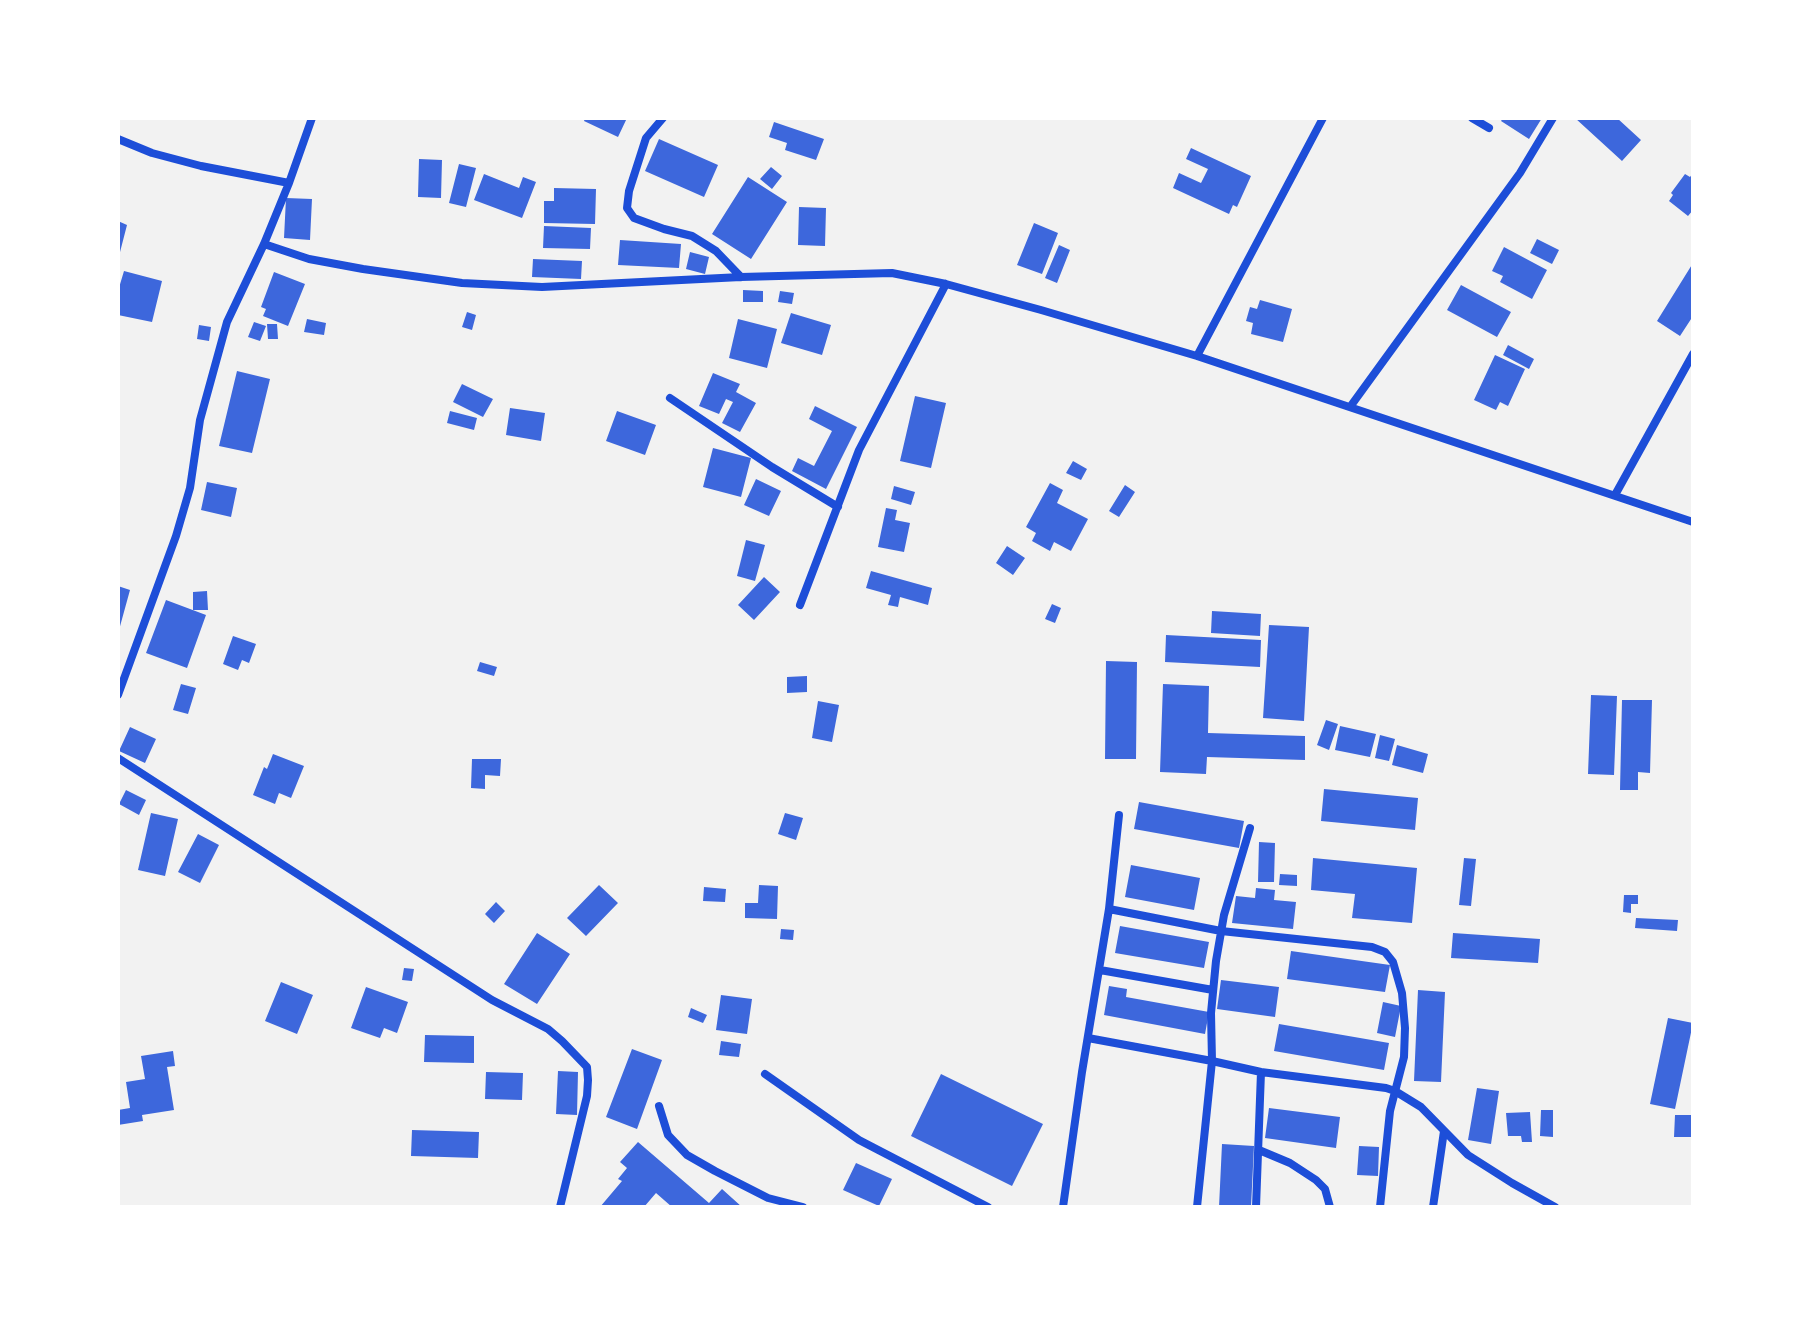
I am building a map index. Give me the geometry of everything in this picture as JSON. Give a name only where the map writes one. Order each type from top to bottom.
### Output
[{"type":"street","points":[[118,695],[176,536],[190,488],[200,420],[227,322],[264,244],[312,118]]},
{"type":"street","points":[[663,118],[646,138],[629,191],[627,208],[634,218],[692,236],[716,251],[741,277]]},
{"type":"street","points":[[1197,356],[1323,118]]},
{"type":"street","points":[[1472,118],[1489,128]]},
{"type":"street","points":[[1350,407],[1520,173],[1553,118]]},
{"type":"street","points":[[118,139],[152,153],[201,166],[289,183]]},
{"type":"street","points":[[264,244],[309,259],[363,269],[462,283],[542,287],[892,273],[946,284],[1197,356],[1693,522]]},
{"type":"street","points":[[800,605],[859,450],[946,284]]},
{"type":"street","points":[[1615,495],[1693,354]]},
{"type":"street","points":[[670,398],[838,507]]},
{"type":"street","points":[[118,758],[479,992],[548,1029],[562,1041],[587,1067],[588,1080],[587,1096],[560,1207]]},
{"type":"street","points":[[1063,1207],[1109,909],[1119,815]]},
{"type":"street","points":[[1197,1207],[1212,1061],[1213,990],[1221,931],[1250,828]]},
{"type":"street","points":[[1109,909],[1221,931],[1372,947],[1385,952],[1393,962],[1402,993],[1405,1028],[1404,1057],[1390,1111],[1380,1207]]},
{"type":"street","points":[[1100,970],[1213,990]]},
{"type":"street","points":[[1088,1038],[1261,1072],[1395,1091],[1421,1107],[1468,1155],[1555,1207]]},
{"type":"street","points":[[1256,1207],[1261,1072]]},
{"type":"street","points":[[765,1074],[859,1140],[988,1207]]},
{"type":"street","points":[[659,1106],[668,1135],[687,1155],[768,1198],[803,1207]]},
{"type":"street","points":[[1433,1207],[1444,1131]]},
{"type":"street","points":[[1259,1150],[1290,1163],[1316,1180],[1325,1189],[1330,1207]]},
{"type":"building","points":[[585,118],[627,118],[618,137],[584,121]]},
{"type":"building","points":[[1503,118],[1542,118],[1529,139],[1501,121]]},
{"type":"building","points":[[1575,118],[1617,118],[1641,140],[1622,161]]},
{"type":"building","points":[[774,122],[824,139],[816,160],[785,150],[787,143],[769,137]]},
{"type":"building","points":[[659,139],[718,165],[704,197],[645,171]]},
{"type":"building","points":[[1191,148],[1251,176],[1237,207],[1233,205],[1229,214],[1173,188],[1179,173],[1201,183],[1208,169],[1186,159]]},
{"type":"building","points":[[419,159],[442,160],[441,198],[418,197]]},
{"type":"building","points":[[459,164],[476,168],[466,207],[449,203]]},
{"type":"building","points":[[771,167],[782,176],[772,189],[760,179]]},
{"type":"building","points":[[1693,173],[1693,210],[1688,216],[1669,201],[1685,174],[1690,177]]},
{"type":"building","points":[[484,174],[519,188],[523,177],[536,182],[522,218],[474,200]]},
{"type":"building","points":[[748,177],[787,202],[751,259],[712,234]]},
{"type":"building","points":[[554,188],[596,189],[595,224],[544,223],[544,201],[554,201]]},
{"type":"building","points":[[286,198],[312,199],[310,240],[284,238]]},
{"type":"building","points":[[799,207],[826,208],[825,246],[798,245]]},
{"type":"building","points":[[118,221],[127,225],[119,256],[118,256]]},
{"type":"building","points":[[1034,223],[1058,233],[1042,274],[1017,265]]},
{"type":"building","points":[[544,226],[591,228],[590,249],[543,248]]},
{"type":"building","points":[[1537,239],[1559,250],[1552,264],[1530,253]]},
{"type":"building","points":[[620,240],[681,244],[679,268],[618,265]]},
{"type":"building","points":[[1059,245],[1070,250],[1057,283],[1045,278]]},
{"type":"building","points":[[1504,247],[1547,270],[1532,299],[1500,282],[1503,276],[1492,271]]},
{"type":"building","points":[[690,252],[709,257],[705,274],[686,269]]},
{"type":"building","points":[[533,259],[582,261],[581,279],[532,277]]},
{"type":"building","points":[[1693,263],[1693,316],[1680,336],[1657,321]]},
{"type":"building","points":[[124,271],[162,281],[152,322],[118,315],[118,291]]},
{"type":"building","points":[[274,272],[305,284],[288,326],[263,316],[266,309],[261,307]]},
{"type":"building","points":[[1461,285],[1511,312],[1497,337],[1447,310]]},
{"type":"building","points":[[743,290],[763,291],[763,302],[743,302]]},
{"type":"building","points":[[780,291],[794,293],[792,304],[778,302]]},
{"type":"building","points":[[1260,300],[1292,309],[1283,342],[1251,334],[1253,323],[1246,321],[1250,307],[1257,309]]},
{"type":"building","points":[[467,312],[476,315],[472,330],[462,327]]},
{"type":"building","points":[[791,313],[831,325],[822,355],[781,343]]},
{"type":"building","points":[[307,319],[326,323],[324,335],[304,332]]},
{"type":"building","points":[[738,319],[777,329],[767,368],[729,358]]},
{"type":"building","points":[[254,322],[266,326],[260,341],[248,337]]},
{"type":"building","points":[[267,324],[277,324],[278,339],[268,339]]},
{"type":"building","points":[[199,325],[211,327],[209,341],[197,339]]},
{"type":"building","points":[[1508,345],[1534,359],[1529,369],[1503,355]]},
{"type":"building","points":[[1495,355],[1525,369],[1508,406],[1500,402],[1496,410],[1474,400]]},
{"type":"building","points":[[237,371],[270,379],[252,453],[219,446]]},
{"type":"building","points":[[713,373],[740,384],[736,392],[756,403],[740,432],[722,423],[733,402],[726,399],[719,414],[699,406]]},
{"type":"building","points":[[462,384],[493,399],[483,417],[453,402]]},
{"type":"building","points":[[915,396],[946,403],[931,468],[900,461]]},
{"type":"building","points":[[815,406],[857,427],[826,489],[792,471],[798,458],[814,466],[832,431],[809,419]]},
{"type":"building","points":[[510,408],[545,413],[541,441],[506,435]]},
{"type":"building","points":[[450,411],[477,418],[474,430],[447,423]]},
{"type":"building","points":[[617,411],[656,425],[645,455],[606,441]]},
{"type":"building","points":[[713,448],[751,458],[741,497],[703,487]]},
{"type":"building","points":[[1073,461],[1087,469],[1081,480],[1066,473]]},
{"type":"building","points":[[756,479],[781,491],[769,516],[744,505]]},
{"type":"building","points":[[207,482],[237,488],[231,517],[201,510]]},
{"type":"building","points":[[1050,483],[1063,490],[1057,503],[1088,519],[1071,551],[1054,542],[1050,551],[1032,541],[1036,533],[1026,527]]},
{"type":"building","points":[[1125,485],[1135,492],[1119,517],[1109,511]]},
{"type":"building","points":[[894,486],[915,492],[911,505],[891,499]]},
{"type":"building","points":[[886,508],[897,510],[895,520],[910,523],[904,552],[878,547]]},
{"type":"building","points":[[746,540],[765,545],[755,581],[737,576]]},
{"type":"building","points":[[1007,546],[1025,558],[1013,575],[996,563]]},
{"type":"building","points":[[871,571],[932,588],[928,605],[900,597],[898,607],[888,605],[891,595],[866,588]]},
{"type":"building","points":[[764,577],[780,592],[754,620],[738,605]]},
{"type":"building","points":[[118,586],[130,590],[119,630],[118,630]]},
{"type":"building","points":[[207,591],[208,610],[193,610],[193,592]]},
{"type":"building","points":[[166,600],[206,615],[187,668],[146,653]]},
{"type":"building","points":[[1052,604],[1061,608],[1055,623],[1045,619]]},
{"type":"building","points":[[1212,611],[1261,614],[1260,636],[1211,633]]},
{"type":"building","points":[[1269,625],[1309,627],[1304,721],[1263,718]]},
{"type":"building","points":[[1166,635],[1261,640],[1260,667],[1165,662]]},
{"type":"building","points":[[233,636],[256,644],[249,663],[242,660],[238,670],[223,664]]},
{"type":"building","points":[[1106,661],[1137,662],[1136,759],[1105,759]]},
{"type":"building","points":[[480,662],[497,667],[494,676],[477,671]]},
{"type":"building","points":[[807,676],[807,692],[787,693],[787,677]]},
{"type":"building","points":[[181,684],[196,688],[188,714],[173,710]]},
{"type":"building","points":[[1163,684],[1209,686],[1208,733],[1305,736],[1305,760],[1207,757],[1206,774],[1160,772]]},
{"type":"building","points":[[1591,695],[1617,696],[1614,775],[1588,774]]},
{"type":"building","points":[[1622,700],[1652,700],[1650,773],[1638,772],[1638,790],[1620,790]]},
{"type":"building","points":[[818,701],[839,705],[832,742],[812,738]]},
{"type":"building","points":[[1326,720],[1338,724],[1329,750],[1317,745]]},
{"type":"building","points":[[1340,726],[1376,734],[1370,757],[1335,750]]},
{"type":"building","points":[[130,727],[156,739],[145,763],[119,751]]},
{"type":"building","points":[[1380,735],[1395,739],[1389,761],[1375,758]]},
{"type":"building","points":[[1397,745],[1428,754],[1423,773],[1392,765]]},
{"type":"building","points":[[273,754],[304,766],[291,798],[279,793],[275,804],[253,795]]},
{"type":"building","points":[[472,759],[501,759],[500,776],[485,775],[485,789],[471,788]]},
{"type":"building","points":[[1324,789],[1418,798],[1415,830],[1321,821]]},
{"type":"building","points":[[126,790],[146,800],[139,815],[119,804]]},
{"type":"building","points":[[1139,802],[1244,821],[1239,848],[1134,829]]},
{"type":"building","points":[[151,813],[178,819],[165,876],[138,870]]},
{"type":"building","points":[[785,813],[803,818],[796,840],[778,834]]},
{"type":"building","points":[[198,834],[219,845],[200,883],[178,872]]},
{"type":"building","points":[[1259,842],[1275,843],[1274,882],[1258,882]]},
{"type":"building","points":[[1313,858],[1417,868],[1412,923],[1352,918],[1355,894],[1311,890]]},
{"type":"building","points":[[1464,858],[1476,859],[1471,906],[1459,905]]},
{"type":"building","points":[[1131,865],[1200,878],[1194,910],[1125,897]]},
{"type":"building","points":[[1280,874],[1297,875],[1297,886],[1279,885]]},
{"type":"building","points":[[599,885],[618,903],[586,936],[567,918]]},
{"type":"building","points":[[759,885],[778,886],[777,919],[745,918],[745,903],[758,903]]},
{"type":"building","points":[[704,887],[726,889],[725,902],[703,901]]},
{"type":"building","points":[[1256,888],[1275,890],[1274,900],[1296,902],[1293,929],[1232,923],[1236,896],[1255,898]]},
{"type":"building","points":[[1624,895],[1638,895],[1638,904],[1631,904],[1631,913],[1623,912]]},
{"type":"building","points":[[496,902],[505,911],[494,923],[485,914]]},
{"type":"building","points":[[1636,918],[1678,920],[1677,931],[1635,928]]},
{"type":"building","points":[[1120,926],[1209,942],[1204,968],[1115,953]]},
{"type":"building","points":[[781,929],[794,930],[793,940],[780,939]]},
{"type":"building","points":[[537,933],[570,954],[537,1004],[504,984]]},
{"type":"building","points":[[1453,933],[1540,939],[1538,963],[1451,958]]},
{"type":"building","points":[[1291,951],[1390,965],[1385,992],[1287,979]]},
{"type":"building","points":[[404,968],[414,969],[412,981],[402,980]]},
{"type":"building","points":[[1221,980],[1279,987],[1275,1017],[1217,1009]]},
{"type":"building","points":[[281,982],[313,995],[297,1034],[265,1021]]},
{"type":"building","points":[[1109,986],[1127,989],[1126,997],[1209,1012],[1205,1034],[1104,1015]]},
{"type":"building","points":[[366,987],[408,1002],[397,1033],[384,1028],[380,1038],[351,1028]]},
{"type":"building","points":[[1418,990],[1445,992],[1441,1082],[1414,1081]]},
{"type":"building","points":[[721,995],[752,999],[747,1034],[716,1030]]},
{"type":"building","points":[[1383,1002],[1401,1006],[1395,1037],[1377,1033]]},
{"type":"building","points":[[691,1008],[707,1015],[703,1023],[688,1017]]},
{"type":"building","points":[[1668,1018],[1693,1023],[1675,1109],[1650,1104]]},
{"type":"building","points":[[1279,1024],[1389,1043],[1384,1070],[1274,1051]]},
{"type":"building","points":[[425,1035],[474,1036],[474,1063],[424,1062]]},
{"type":"building","points":[[721,1041],[741,1044],[739,1057],[719,1055]]},
{"type":"building","points":[[632,1049],[662,1060],[637,1129],[606,1117]]},
{"type":"building","points":[[173,1051],[175,1066],[167,1067],[174,1110],[142,1115],[143,1121],[118,1125],[118,1110],[130,1108],[126,1082],[145,1079],[141,1056]]},
{"type":"building","points":[[558,1071],[578,1072],[577,1115],[556,1114]]},
{"type":"building","points":[[486,1072],[523,1073],[522,1100],[485,1099]]},
{"type":"building","points":[[941,1074],[1043,1124],[1012,1186],[911,1136]]},
{"type":"building","points":[[1477,1088],[1499,1091],[1491,1144],[1468,1140]]},
{"type":"building","points":[[1269,1108],[1340,1117],[1336,1148],[1265,1138]]},
{"type":"building","points":[[1541,1110],[1553,1110],[1553,1137],[1540,1136]]},
{"type":"building","points":[[1530,1112],[1532,1142],[1522,1142],[1521,1136],[1508,1136],[1506,1113]]},
{"type":"building","points":[[1675,1115],[1693,1115],[1693,1137],[1674,1137]]},
{"type":"building","points":[[412,1130],[479,1132],[478,1158],[411,1156]]},
{"type":"building","points":[[638,1142],[709,1203],[722,1189],[742,1207],[672,1207],[656,1193],[644,1207],[600,1207],[622,1181],[618,1179],[627,1168],[620,1162]]},
{"type":"building","points":[[1222,1144],[1254,1146],[1251,1207],[1219,1207]]},
{"type":"building","points":[[1359,1146],[1379,1147],[1378,1176],[1357,1175]]},
{"type":"building","points":[[856,1163],[892,1179],[879,1206],[843,1190]]}]
